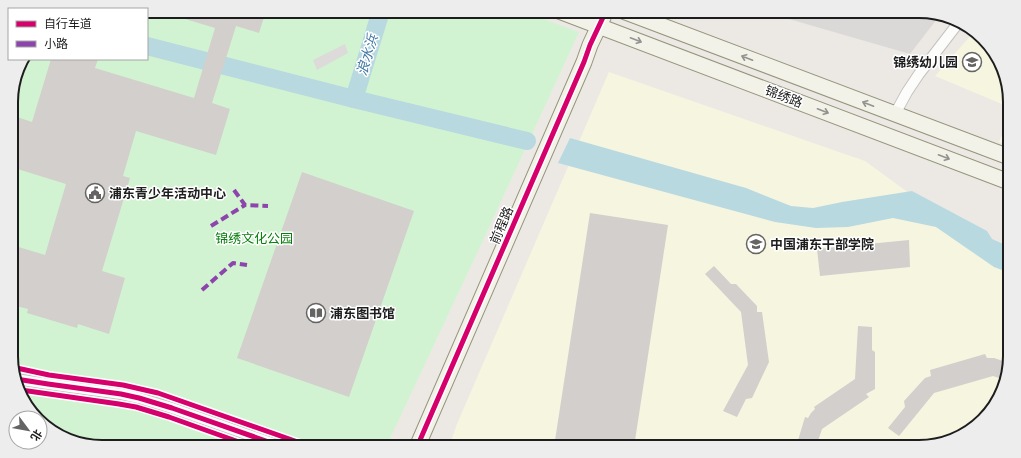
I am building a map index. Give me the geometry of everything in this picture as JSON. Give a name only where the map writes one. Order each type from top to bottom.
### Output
[{"type":"main road","name":"锦绣路","points":[[578,18],[1003,179]]},
{"type":"main road","name":"前程路","points":[[420,440],[603,18]]},
{"type":"main road","name":"锦绣路","points":[[641,18],[1003,155]]},
{"type":"street","points":[[895,114],[919,74],[956,26]]},
{"type":"street","points":[[22,380],[138,398],[172,408],[262,440]]},
{"type":"shaded area","points":[[785,18],[924,18],[936,20],[910,54]]},
{"type":"shaded area","name":"锦绣幼儿园","points":[[971,36],[986,51],[997,70],[1002,91],[1003,104],[935,76]]},
{"type":"shaded area","name":"中国浦东干部学院","points":[[609,72],[865,161],[1003,264],[1003,361],[999,383],[986,407],[974,419],[965,426],[946,436],[924,440],[451,440]]},
{"type":"shaded area","points":[[1003,132],[1003,144],[999,142]]},
{"type":"green space","name":"锦绣文化公园","points":[[148,18],[541,18],[579,32],[389,440],[91,439],[70,434],[60,429],[48,420],[48,410],[38,410],[35,407],[24,388],[18,356],[18,97],[24,70],[30,60],[148,60]]},
{"type":"water","points":[[570,138],[746,188],[791,206],[813,208],[912,191],[987,231],[992,239],[1003,244],[1003,270],[994,267],[936,227],[893,218],[848,227],[816,228],[775,222],[558,163]]},
{"type":"pier","points":[[345,44],[348,53],[317,70],[313,60]]},
{"type":"building","name":"浦东青少年活动中心","points":[[182,18],[264,18],[259,33],[236,26],[212,103],[230,109],[216,155],[136,131],[123,176],[130,178],[102,271],[125,278],[109,334],[78,324],[77,328],[27,313],[28,309],[18,306],[18,247],[45,255],[66,184],[18,169],[18,117],[32,122],[51,60],[98,60],[95,68],[194,98],[215,28]]},
{"type":"building","name":"浦东图书馆","points":[[302,172],[414,211],[349,397],[237,358]]},
{"type":"building","points":[[590,213],[668,225],[635,440],[555,440]]},
{"type":"building","points":[[909,240],[910,267],[820,276],[817,249]]},
{"type":"building","points":[[714,266],[731,284],[736,284],[757,306],[757,312],[762,312],[769,362],[752,398],[746,399],[737,417],[723,411],[748,365],[741,312],[705,274]]},
{"type":"building","points":[[858,326],[872,327],[872,350],[875,352],[875,389],[866,394],[869,397],[822,429],[818,440],[798,440],[805,417],[808,418],[815,409],[814,407],[855,379]]},
{"type":"building","points":[[985,354],[987,358],[994,358],[1003,361],[1000,378],[993,376],[934,393],[899,436],[888,428],[905,407],[904,401],[925,378],[931,376],[930,370]]},
{"type":"waterway","name":"浪水浜","points":[[354,99],[379,18]]},
{"type":"waterway","points":[[148,46],[354,99],[527,141]]},
{"type":"marked path","points":[[234,190],[245,205],[268,206]]},
{"type":"marked path","points":[[211,226],[245,205]]},
{"type":"marked path","points":[[202,290],[233,263],[247,265]]},
{"type":"cycle path","points":[[420,440],[603,18]]},
{"type":"cycle path","points":[[19,369],[49,375],[123,385],[158,393],[292,440]]},
{"type":"cycle path","points":[[22,380],[121,394],[139,398],[263,440]]},
{"type":"cycle path","points":[[25,391],[136,407],[233,440]]},
{"type":"place","name":"锦绣幼儿园","points":[[972,62]]},
{"type":"place","name":"浦东青少年活动中心","points":[[95,193]]},
{"type":"place","name":"中国浦东干部学院","points":[[756,244]]},
{"type":"place","name":"浦东图书馆","points":[[316,313]]}]
